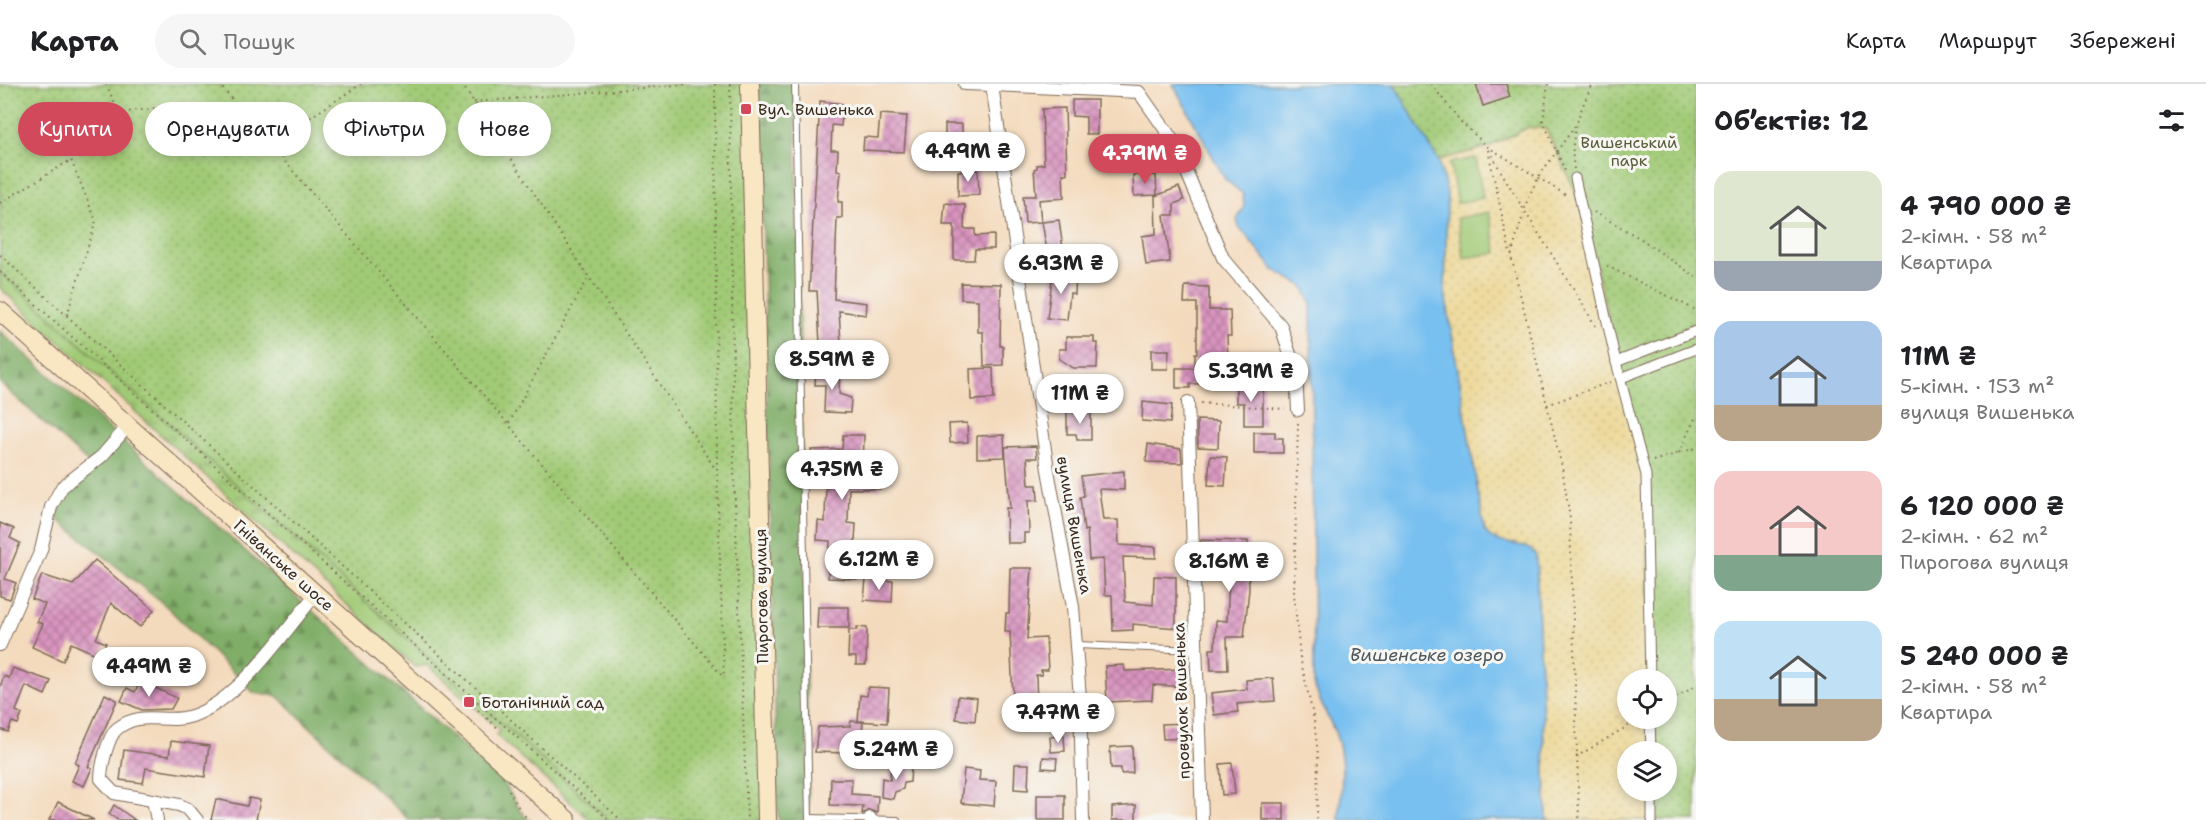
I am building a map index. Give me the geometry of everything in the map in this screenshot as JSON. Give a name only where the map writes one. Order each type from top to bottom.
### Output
[{"type":"main road","name":"Пирогова вулиця","points":[[750,84],[766,820]]},
{"type":"main road","name":"Гніванське шосе","points":[[0,311],[567,820]]},
{"type":"street","points":[[965,84],[1139,88],[1174,142],[1223,258],[1281,326],[1296,373],[1298,410]]},
{"type":"street","name":"вулиця Вишенька","points":[[992,85],[1048,470],[1068,571],[1077,645],[1083,820]]},
{"type":"street","points":[[1571,175],[1582,205],[1616,362],[1647,486],[1650,669]]},
{"type":"street","points":[[1616,362],[1696,331]]},
{"type":"street","points":[[1621,378],[1696,349]]},
{"type":"street","name":"провулок Вишенька","points":[[1188,402],[1202,820]]},
{"type":"street","points":[[0,645],[41,550],[51,507],[62,487],[102,456],[128,426]]},
{"type":"street","points":[[197,820],[188,809],[114,793],[101,779],[101,765],[115,730],[134,717],[178,719],[192,716],[216,703],[246,677],[316,594]]},
{"type":"street","points":[[153,800],[157,820]]},
{"type":"street","points":[[1652,801],[1652,820]]},
{"type":"lane","points":[[795,84],[809,819],[897,820]]},
{"type":"lane","points":[[1077,645],[1195,650]]},
{"type":"path","points":[[106,84],[114,102]]},
{"type":"path","points":[[219,84],[234,102]]},
{"type":"path","points":[[311,117],[361,84]]},
{"type":"path","points":[[462,84],[474,102],[688,84]]},
{"type":"path","points":[[280,156],[724,678],[717,471],[715,84]]},
{"type":"path","points":[[730,84],[734,474],[747,820]]},
{"type":"path","points":[[1431,84],[1461,122],[1488,147],[1641,239],[1696,277]]},
{"type":"path","points":[[1548,84],[1543,121],[1556,151],[1571,175]]},
{"type":"path","points":[[1571,175],[1575,126],[1593,84]]},
{"type":"path","points":[[1511,256],[1523,212],[1539,176],[1575,126]]},
{"type":"path","points":[[1488,147],[1523,212],[1557,262],[1599,332]]},
{"type":"path","points":[[1488,147],[1511,256],[1562,467],[1570,519],[1579,820]]},
{"type":"path","points":[[0,202],[76,156]]},
{"type":"path","points":[[510,156],[717,471]]},
{"type":"path","points":[[67,316],[96,221],[72,160]]},
{"type":"path","points":[[0,255],[621,820]]},
{"type":"path","points":[[1593,259],[1696,310]]},
{"type":"path","points":[[0,272],[609,820]]},
{"type":"path","points":[[509,423],[589,276]]},
{"type":"path","points":[[1547,405],[1621,378]]},
{"type":"path","points":[[1188,402],[1298,410],[1294,594],[1300,657],[1318,755],[1317,820]]},
{"type":"path","points":[[1679,453],[1696,416]]},
{"type":"path","points":[[1643,464],[1696,448]]},
{"type":"path","points":[[1677,697],[1696,686]]},
{"type":"path","points":[[469,702],[500,730]]},
{"type":"path","points":[[1576,757],[1623,729]]},
{"type":"path","points":[[504,783],[521,812],[529,820]]},
{"type":"green space","points":[[0,84],[750,84],[767,820],[609,820],[0,272]]},
{"type":"green space","points":[[759,84],[795,84],[809,820],[778,820]]},
{"type":"green space","name":"Вишенський парк","points":[[1394,84],[1696,84],[1696,820],[1652,820],[1652,801],[1677,801],[1677,741],[1651,741],[1650,729],[1677,729],[1677,669],[1650,669],[1647,486],[1582,205],[1546,129],[1529,127],[1488,147],[1438,160]]},
{"type":"green space","points":[[1476,158],[1483,198],[1457,203],[1450,163]]},
{"type":"green space","points":[[1489,212],[1497,253],[1464,258],[1457,218]]},
{"type":"green space","points":[[0,269],[609,820],[590,820],[496,735],[500,730],[427,665],[415,667],[0,288]]},
{"type":"green space","points":[[0,331],[504,783],[521,812],[529,820],[440,820],[437,817],[434,820],[409,820],[277,696],[254,693],[166,606],[56,518],[67,491],[94,468],[0,383]]},
{"type":"sand","points":[[1529,127],[1546,129],[1582,205],[1646,475],[1650,669],[1617,669],[1617,729],[1650,729],[1651,741],[1617,741],[1617,801],[1652,801],[1652,820],[1547,820],[1536,556],[1523,548],[1494,539],[1484,529],[1445,292],[1447,194],[1438,160],[1488,147]]},
{"type":"water","name":"Вишенське озеро","points":[[1173,84],[1394,84],[1438,160],[1447,193],[1445,292],[1484,529],[1495,539],[1525,547],[1536,556],[1547,820],[1339,820],[1341,755],[1333,728],[1314,683],[1311,303],[1303,286],[1274,270],[1239,227],[1237,220],[1244,206],[1243,194],[1225,179]]},
{"type":"building","points":[[1476,84],[1506,84],[1510,97],[1483,106]]},
{"type":"building","points":[[1072,100],[1097,100],[1097,134],[1086,134],[1086,117],[1072,116]]},
{"type":"building","points":[[820,101],[843,104],[841,126],[832,125],[831,150],[838,150],[837,170],[841,171],[838,202],[842,202],[842,218],[837,218],[834,299],[867,303],[866,315],[839,311],[841,343],[820,344],[817,291],[809,291]]},
{"type":"building","points":[[1065,108],[1067,174],[1063,174],[1064,198],[1039,200],[1041,222],[1025,223],[1023,196],[1036,196],[1034,169],[1037,165],[1044,164],[1042,109]]},
{"type":"building","points":[[880,114],[907,116],[904,152],[863,150],[864,137],[878,138]]},
{"type":"building","points":[[945,124],[962,124],[962,151],[945,151]]},
{"type":"building","points":[[1121,141],[1122,155],[1112,156],[1113,163],[1099,164],[1098,142]]},
{"type":"building","points":[[978,170],[979,195],[958,196],[958,171]]},
{"type":"building","points":[[1133,175],[1156,175],[1157,195],[1134,196]]},
{"type":"building","points":[[1179,187],[1184,200],[1174,204],[1174,215],[1164,215],[1170,262],[1146,265],[1142,236],[1156,234],[1155,196]]},
{"type":"building","points":[[945,203],[965,205],[964,229],[975,229],[975,236],[994,235],[994,249],[975,249],[974,260],[954,260],[954,225],[943,225]]},
{"type":"building","points":[[1059,220],[1063,249],[1047,251],[1042,222]]},
{"type":"building","points":[[1043,255],[1045,266],[1028,268],[1027,257]]},
{"type":"building","points":[[1053,272],[1076,274],[1075,294],[1070,293],[1067,320],[1047,318]]},
{"type":"building","points":[[961,283],[1001,284],[1000,346],[1003,346],[1003,365],[984,366],[983,332],[978,332],[978,300],[961,299]]},
{"type":"building","points":[[1185,286],[1209,287],[1209,310],[1230,310],[1231,336],[1227,336],[1229,383],[1190,384],[1190,388],[1176,388],[1176,368],[1195,368],[1195,353],[1197,353],[1197,303],[1184,303]]},
{"type":"building","points":[[1066,337],[1094,337],[1094,343],[1098,343],[1097,368],[1073,368],[1059,359],[1059,349],[1066,349]]},
{"type":"building","points":[[1151,350],[1169,350],[1168,369],[1151,369]]},
{"type":"building","points":[[816,367],[840,369],[839,394],[851,398],[850,413],[824,412],[825,385],[815,385]]},
{"type":"building","points":[[993,368],[994,399],[971,400],[970,369]]},
{"type":"building","points":[[1236,384],[1263,384],[1263,425],[1244,425],[1244,403],[1236,403]]},
{"type":"building","points":[[1143,402],[1172,405],[1170,423],[1142,421]]},
{"type":"building","points":[[1067,412],[1091,412],[1091,440],[1077,440],[1076,434],[1067,434]]},
{"type":"building","points":[[1197,420],[1219,421],[1218,448],[1198,447]]},
{"type":"building","points":[[967,423],[968,442],[950,443],[949,424]]},
{"type":"building","points":[[1254,432],[1275,432],[1275,438],[1283,438],[1283,453],[1254,453]]},
{"type":"building","points":[[843,435],[864,435],[863,469],[874,469],[874,475],[880,475],[880,489],[849,489],[848,523],[856,524],[854,556],[860,556],[858,579],[828,578],[830,541],[817,540],[818,521],[825,522],[826,479],[813,479],[811,450],[842,449]]},
{"type":"building","points":[[1004,435],[1005,457],[977,458],[977,436]]},
{"type":"building","points":[[1148,444],[1181,449],[1182,463],[1146,462]]},
{"type":"building","points":[[1036,446],[1037,458],[1027,458],[1029,485],[1037,485],[1038,500],[1028,501],[1029,533],[1024,533],[1024,543],[1007,543],[1006,508],[1010,508],[1005,447]]},
{"type":"building","points":[[1210,456],[1227,457],[1225,486],[1208,485]]},
{"type":"building","points":[[1124,471],[1124,490],[1099,489],[1103,520],[1118,520],[1119,545],[1156,547],[1156,558],[1123,557],[1125,602],[1153,605],[1154,576],[1176,577],[1176,628],[1133,624],[1133,630],[1113,631],[1112,595],[1105,595],[1103,559],[1089,560],[1087,530],[1084,531],[1080,497],[1084,496],[1081,476]]},
{"type":"building","points":[[0,523],[14,529],[10,538],[20,543],[5,579],[16,583],[10,599],[0,596]]},
{"type":"building","points":[[1201,540],[1248,541],[1249,589],[1244,637],[1227,637],[1228,670],[1211,670],[1210,649],[1215,649],[1216,620],[1227,621],[1229,579],[1216,579],[1217,560],[1202,560]]},
{"type":"building","points":[[95,560],[154,610],[140,627],[111,603],[96,639],[106,643],[100,656],[71,643],[63,661],[32,647],[43,624],[37,622],[45,604],[32,599],[42,575],[73,585]]},
{"type":"building","points":[[1010,568],[1032,568],[1027,639],[1046,638],[1048,670],[1041,670],[1042,675],[1036,675],[1037,706],[1030,707],[1030,719],[1014,720],[1010,632],[1005,632],[1006,613],[1009,613]]},
{"type":"building","points":[[866,579],[893,581],[892,602],[864,600]]},
{"type":"building","points":[[818,607],[849,607],[849,628],[817,628]]},
{"type":"building","points":[[857,627],[867,628],[866,665],[856,665],[856,657],[848,657],[849,630],[857,630]]},
{"type":"building","points":[[1124,665],[1125,671],[1186,669],[1186,687],[1153,685],[1152,700],[1107,702],[1105,666]]},
{"type":"building","points":[[13,668],[51,681],[45,695],[26,686],[16,711],[22,714],[18,724],[12,722],[8,732],[0,729],[0,687],[4,676],[9,678]]},
{"type":"building","points":[[1273,678],[1275,701],[1237,704],[1238,712],[1214,715],[1211,693],[1247,689],[1246,680]]},
{"type":"building","points":[[140,681],[177,698],[171,709],[142,710],[121,701],[127,688],[135,692]]},
{"type":"building","points":[[868,687],[889,688],[887,723],[858,721],[860,695],[867,696]]},
{"type":"building","points":[[105,694],[117,700],[88,767],[92,768],[84,786],[72,781],[79,765],[75,763]]},
{"type":"building","points":[[958,696],[977,698],[975,721],[956,719]]},
{"type":"building","points":[[851,721],[863,722],[860,759],[846,758],[846,753],[815,752],[818,727],[850,726]]},
{"type":"building","points":[[1186,723],[1187,738],[1163,739],[1162,724]]},
{"type":"building","points":[[1064,735],[1065,751],[1051,752],[1050,737]]},
{"type":"building","points":[[171,741],[209,746],[205,777],[146,768],[143,783],[120,780],[124,750],[169,756]]},
{"type":"building","points":[[1132,746],[1133,773],[1121,774],[1121,768],[1111,768],[1110,747]]},
{"type":"building","points":[[1043,757],[1057,758],[1056,769],[1042,768]]},
{"type":"building","points":[[1232,763],[1235,794],[1222,795],[1220,764]]},
{"type":"building","points":[[1015,764],[1029,764],[1028,790],[1014,789]]},
{"type":"building","points":[[891,765],[911,767],[910,782],[904,783],[903,789],[895,792],[893,799],[881,797],[882,778],[890,780]]},
{"type":"building","points":[[964,769],[980,771],[979,780],[996,781],[994,806],[961,803]]},
{"type":"building","points":[[831,779],[852,779],[851,794],[878,796],[877,813],[869,810],[862,814],[863,806],[830,805]]},
{"type":"building","points":[[1037,795],[1065,795],[1065,820],[1037,820]]},
{"type":"building","points":[[249,798],[260,800],[256,820],[211,820],[216,799],[247,806]]},
{"type":"building","points":[[58,802],[94,820],[49,820]]},
{"type":"building","points":[[1262,803],[1284,803],[1284,820],[1262,820]]},
{"type":"building","points":[[114,805],[135,820],[118,820],[109,814]]},
{"type":"building","points":[[1136,805],[1136,820],[1112,820],[1112,807]]},
{"type":"place","name":"Вул. Вишенька","points":[[746,109]]},
{"type":"place","name":"Ботанічний сад","points":[[469,702]]}]
